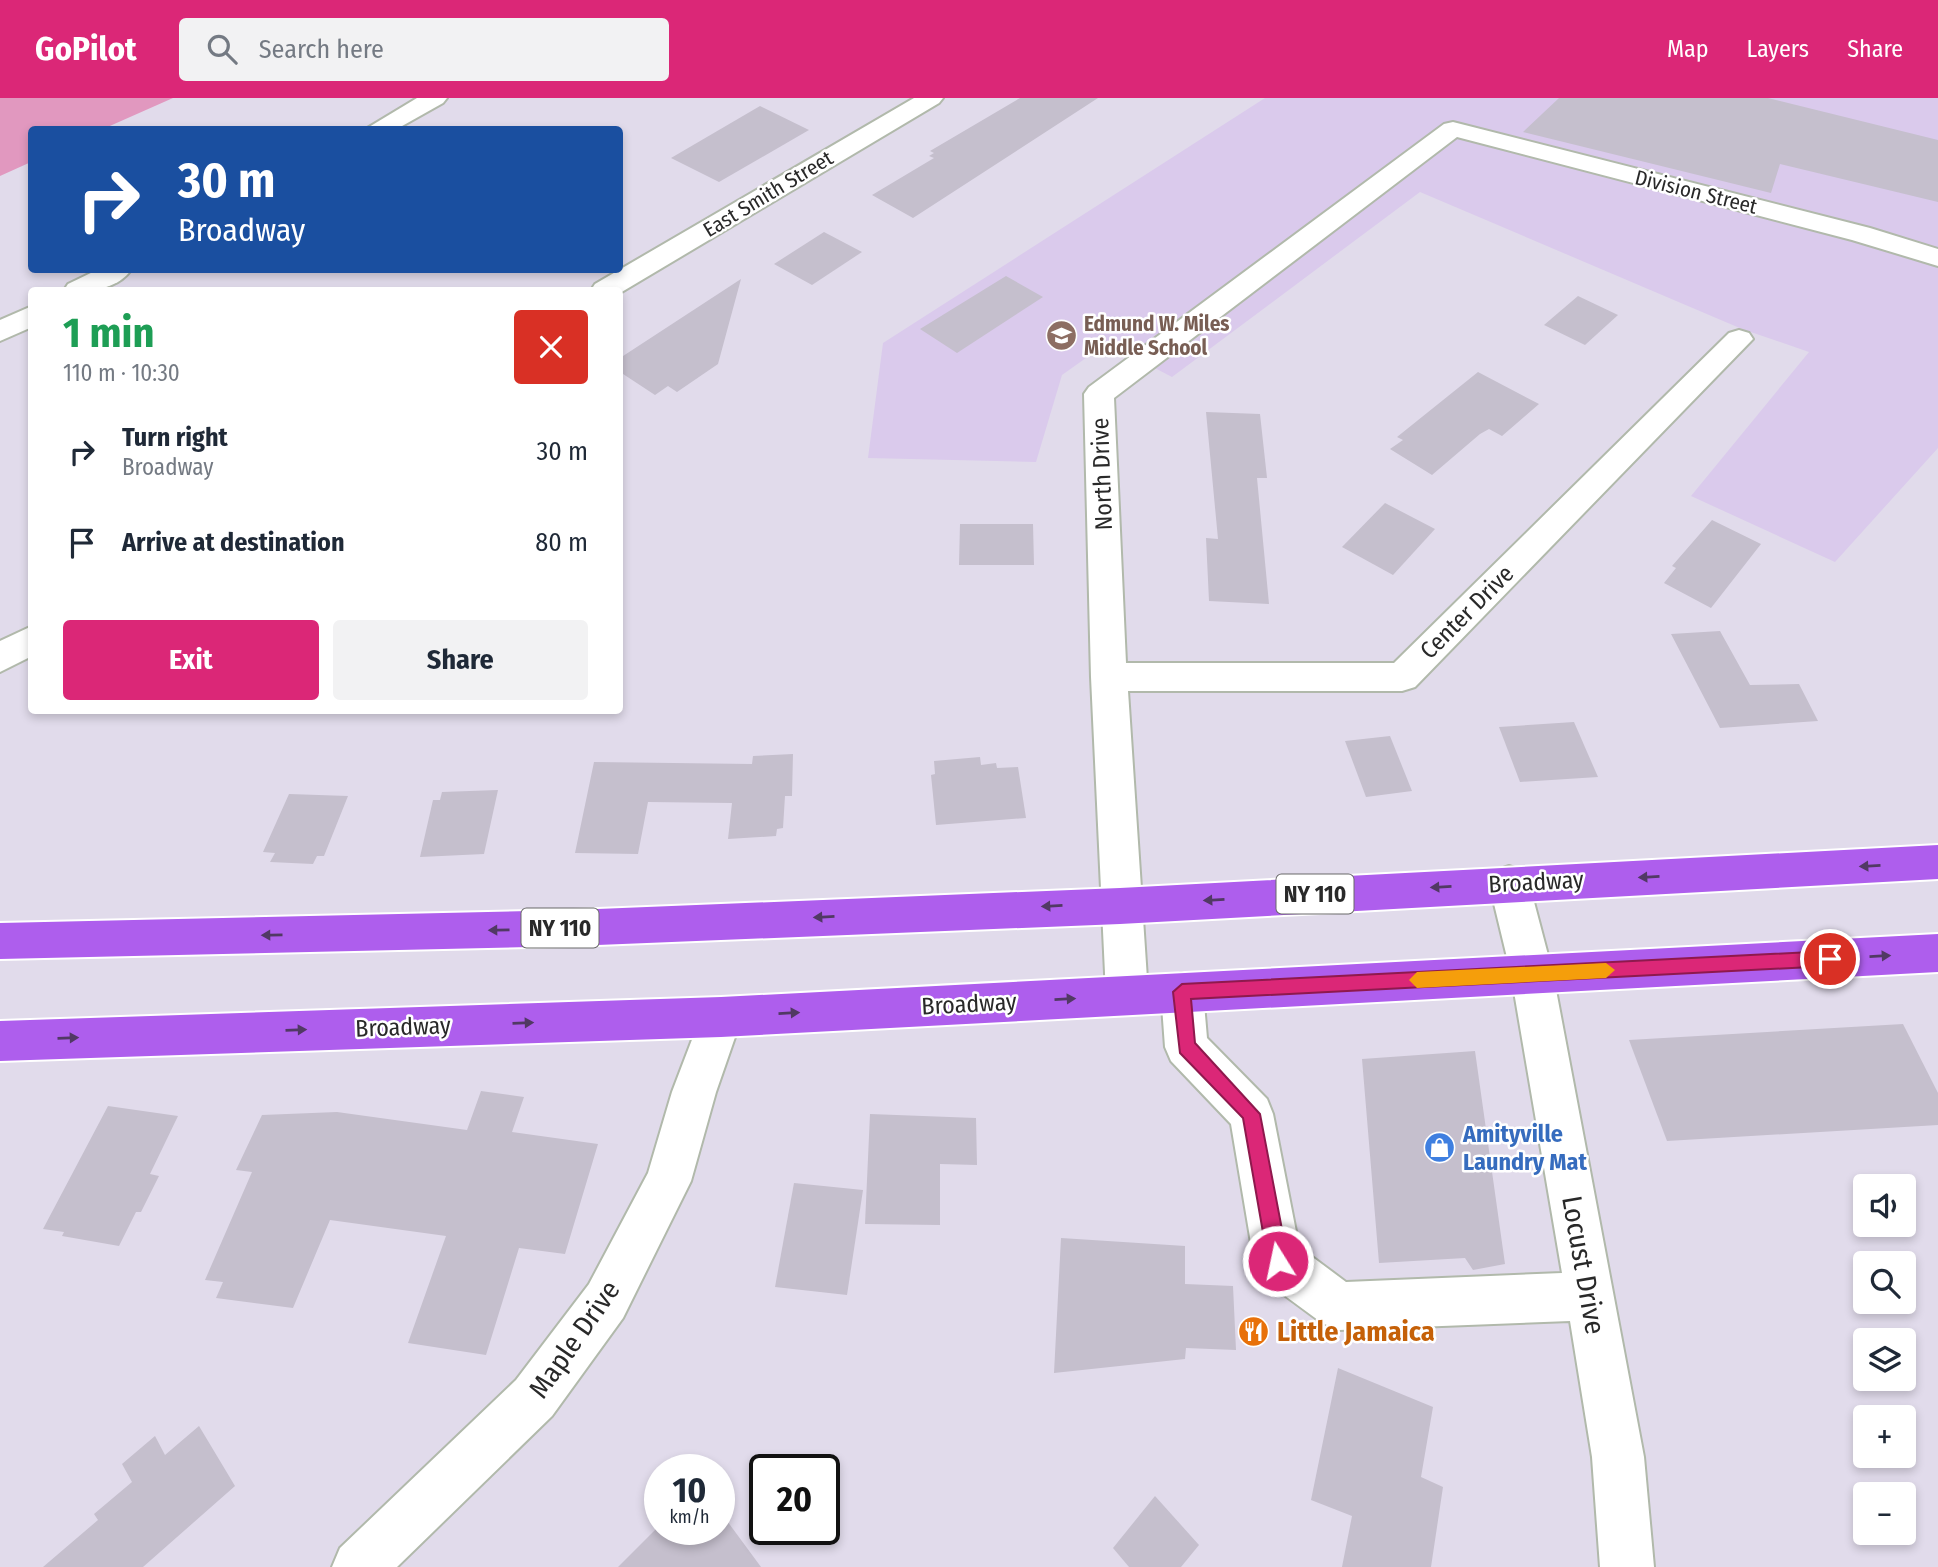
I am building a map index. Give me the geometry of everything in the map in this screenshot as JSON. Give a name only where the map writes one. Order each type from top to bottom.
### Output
[{"type":"main road","name":"Broadway","points":[[0,941],[573,928],[1120,906],[1938,862]]},
{"type":"main road","name":"Broadway","points":[[0,1041],[721,1017],[1938,953]]},
{"type":"street","points":[[383,126],[435,98]]},
{"type":"street","name":"East Smith Street","points":[[610,287],[931,98]]},
{"type":"street","name":"Division Street","points":[[1453,130],[1861,234],[1938,258]]},
{"type":"street","name":"North Drive","points":[[1127,995],[1109,677],[1099,394],[1453,130]]},
{"type":"street","points":[[84,287],[111,273]]},
{"type":"street","points":[[0,332],[28,317]]},
{"type":"street","name":"Center Drive","points":[[1109,677],[1402,677],[1739,339]]},
{"type":"street","points":[[0,658],[28,641]]},
{"type":"street","name":"Locust Drive","points":[[1509,883],[1532,974],[1618,1457],[1627,1567]]},
{"type":"street","points":[[1182,992],[1186,1047],[1251,1114],[1278,1261],[1339,1307],[1589,1296]]},
{"type":"street","name":"Maple Drive","points":[[359,1567],[534,1398],[606,1301],[668,1181],[694,1092],[721,1017]]},
{"type":"shaded area","points":[[0,98],[173,98],[110,126],[28,126],[28,163],[0,176]]},
{"type":"shaded area","name":"Edmund W. Miles Middle School","points":[[1265,98],[1938,98],[1938,448],[1835,562],[1691,496],[1809,352],[1742,329],[1420,192],[1172,377],[1107,343],[1062,375],[1036,462],[868,458],[883,343]]},
{"type":"building","points":[[1020,98],[1098,98],[913,218],[872,195],[934,158],[929,156],[934,153],[930,151]]},
{"type":"building","points":[[1559,98],[1768,98],[1938,140],[1938,202],[1780,164],[1771,193],[1523,132]]},
{"type":"building","points":[[760,106],[809,130],[719,182],[671,158]]},
{"type":"building","points":[[824,232],[862,252],[812,285],[774,264]]},
{"type":"building","points":[[1006,276],[1043,297],[957,353],[920,329]]},
{"type":"building","points":[[741,279],[718,364],[677,392],[668,386],[655,395],[623,374],[623,356]]},
{"type":"building","points":[[1578,296],[1618,315],[1585,345],[1544,325]]},
{"type":"building","points":[[1478,372],[1539,404],[1502,436],[1489,429],[1480,434],[1432,475],[1390,449],[1403,440],[1397,437]]},
{"type":"building","points":[[1206,412],[1260,414],[1267,478],[1257,478],[1269,604],[1209,601],[1206,538],[1218,539]]},
{"type":"building","points":[[1385,503],[1435,529],[1393,575],[1342,547]]},
{"type":"building","points":[[1712,520],[1761,544],[1711,608],[1664,583],[1676,568],[1672,566]]},
{"type":"building","points":[[960,524],[1033,524],[1034,565],[959,565]]},
{"type":"building","points":[[1720,631],[1750,685],[1799,684],[1818,721],[1720,728],[1671,634]]},
{"type":"building","points":[[1574,722],[1598,777],[1520,782],[1499,727]]},
{"type":"building","points":[[1390,736],[1412,791],[1366,797],[1345,741]]},
{"type":"building","points":[[793,754],[792,796],[785,796],[783,828],[777,829],[776,836],[728,839],[732,803],[648,802],[638,854],[575,853],[594,762],[752,764],[753,756]]},
{"type":"building","points":[[980,757],[981,765],[996,763],[997,768],[1018,767],[1026,818],[936,825],[931,775],[935,774],[934,761]]},
{"type":"building","points":[[498,790],[484,854],[420,857],[433,800],[440,800],[442,792]]},
{"type":"building","points":[[289,794],[348,796],[324,856],[317,856],[313,864],[270,862],[275,853],[263,852]]},
{"type":"building","points":[[1903,1024],[1938,1093],[1938,1125],[1667,1141],[1629,1040]]},
{"type":"building","points":[[1475,1051],[1505,1264],[1473,1270],[1465,1258],[1379,1263],[1362,1059]]},
{"type":"building","points":[[481,1091],[524,1097],[512,1132],[598,1144],[565,1254],[519,1248],[486,1355],[408,1343],[446,1236],[330,1220],[293,1308],[216,1298],[223,1282],[205,1280],[252,1172],[236,1170],[262,1115],[337,1112],[467,1130]]},
{"type":"building","points":[[108,1106],[178,1116],[150,1174],[159,1176],[141,1212],[136,1212],[119,1246],[62,1236],[64,1232],[43,1229]]},
{"type":"building","points":[[870,1114],[976,1118],[977,1165],[940,1164],[940,1225],[865,1224]]},
{"type":"building","points":[[794,1183],[863,1190],[847,1295],[775,1287]]},
{"type":"building","points":[[1061,1238],[1185,1246],[1185,1284],[1233,1286],[1236,1350],[1186,1348],[1185,1359],[1054,1373]]},
{"type":"building","points":[[1338,1368],[1433,1407],[1421,1477],[1443,1487],[1431,1567],[1342,1567],[1352,1516],[1311,1500]]},
{"type":"building","points":[[199,1426],[235,1486],[143,1567],[43,1567],[98,1520],[94,1514],[132,1482],[122,1464],[155,1436],[165,1455]]},
{"type":"building","points":[[1155,1496],[1199,1545],[1181,1567],[1129,1567],[1113,1548]]},
{"type":"building","points":[[735,1532],[761,1567],[618,1567],[644,1541],[644,1545],[735,1545]]},
{"type":"slow traffic","points":[[1417,980],[1606,970]]},
{"type":"place","name":"Edmund W. Miles Middle School","points":[[1061,336]]},
{"type":"place","name":"Amityville Laundry Mat","points":[[1440,1148]]},
{"type":"place","name":"Little Jamaica","points":[[1254,1331]]},
{"type":"route","points":[[1278,1261],[1251,1114],[1186,1047],[1182,992],[1830,959]]}]
